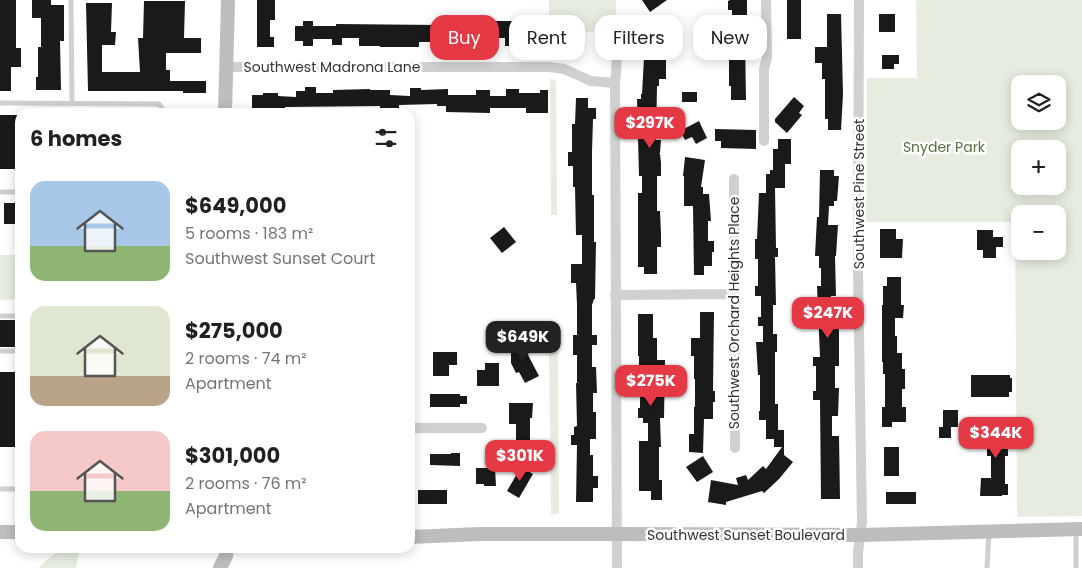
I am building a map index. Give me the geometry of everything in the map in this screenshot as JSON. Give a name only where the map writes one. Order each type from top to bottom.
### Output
[{"type":"main road","points":[[225,108],[228,0]]},
{"type":"main road","name":"Southwest Sunset Boulevard","points":[[415,537],[480,534],[860,535],[1079,530]]},
{"type":"main road","points":[[0,532],[15,532]]},
{"type":"main road","points":[[220,568],[226,553]]},
{"type":"street","points":[[764,141],[764,69],[767,57],[766,0]]},
{"type":"street","name":"Southwest Pine Street","points":[[858,568],[862,522],[858,268],[859,0]]},
{"type":"street","points":[[617,60],[615,83],[617,568]]},
{"type":"street","name":"Southwest Madrona Lane","points":[[226,67],[550,67],[564,69],[591,81],[615,83]]},
{"type":"street","name":"Southwest Orchard Heights Place","points":[[734,179],[735,448]]},
{"type":"street","points":[[615,295],[735,294]]},
{"type":"street","points":[[415,428],[482,428]]},
{"type":"lane","points":[[71,0],[72,103]]},
{"type":"lane","points":[[0,103],[159,104],[162,108]]},
{"type":"lane","points":[[0,192],[15,192]]},
{"type":"lane","points":[[0,316],[15,316]]},
{"type":"lane","points":[[0,351],[15,351]]},
{"type":"lane","points":[[0,489],[15,489]]},
{"type":"lane","points":[[1076,568],[1079,530]]},
{"type":"lane","points":[[987,568],[989,533]]},
{"type":"green space","points":[[549,0],[616,0],[616,15],[595,15],[595,28],[593,32],[585,32],[585,15],[549,15]]},
{"type":"green space","name":"Snyder Park","points":[[916,0],[1082,0],[1082,516],[1017,517],[1015,260],[1066,260],[1066,205],[1011,205],[1011,222],[866,222],[867,78],[917,78]]},
{"type":"green space","points":[[550,79],[556,80],[557,215],[551,215]]},
{"type":"green space","points":[[0,255],[15,255],[15,299],[0,300]]},
{"type":"green space","points":[[552,332],[558,332],[559,514],[551,514],[549,342],[551,341]]},
{"type":"green space","points":[[55,553],[79,553],[76,568],[38,568]]},
{"type":"building","points":[[0,0],[16,0],[16,48],[21,48],[21,67],[11,67],[11,91],[0,91]]},
{"type":"building","points":[[32,0],[51,0],[51,5],[64,5],[64,41],[60,41],[61,90],[36,90],[38,47],[41,47],[41,18],[32,18]]},
{"type":"building","points":[[257,0],[275,0],[275,20],[270,20],[270,37],[274,37],[274,47],[257,47]]},
{"type":"building","points":[[642,0],[667,0],[650,12]]},
{"type":"building","points":[[747,0],[747,15],[732,15],[732,10],[728,10],[728,1]]},
{"type":"building","points":[[787,0],[801,0],[801,39],[787,39]]},
{"type":"building","points":[[144,1],[185,1],[184,38],[201,38],[201,53],[166,53],[166,70],[170,70],[170,81],[206,81],[206,93],[183,93],[183,91],[88,91],[86,3],[112,3],[111,32],[116,32],[115,45],[102,45],[102,72],[140,72],[138,38],[143,38]]},
{"type":"building","points":[[827,14],[841,14],[843,94],[841,130],[828,130],[828,119],[825,119],[825,79],[822,79],[822,63],[815,63],[815,47],[827,47]]},
{"type":"building","points":[[879,14],[895,14],[895,32],[879,32]]},
{"type":"building","points":[[303,21],[313,21],[313,26],[336,26],[336,24],[430,25],[430,42],[419,42],[419,47],[380,47],[359,46],[359,38],[342,38],[342,45],[332,45],[332,39],[313,39],[313,46],[303,46],[303,41],[295,41],[295,26],[303,26]]},
{"type":"building","points":[[499,21],[509,21],[509,46],[505,46],[505,38],[499,38]]},
{"type":"building","points":[[882,55],[899,55],[899,64],[894,64],[894,69],[882,69]]},
{"type":"building","points":[[644,60],[666,60],[666,79],[659,79],[659,86],[657,86],[656,140],[661,140],[659,154],[661,176],[657,176],[657,211],[660,211],[661,247],[657,247],[657,274],[644,274],[644,267],[638,267],[638,193],[642,193],[642,176],[639,176],[637,99],[641,99]]},
{"type":"building","points":[[729,60],[745,60],[746,100],[731,100],[731,86],[729,86]]},
{"type":"building","points":[[305,87],[316,87],[316,93],[333,93],[333,90],[370,89],[390,90],[390,95],[410,96],[410,88],[421,88],[421,90],[448,89],[448,95],[476,95],[476,90],[490,90],[490,96],[506,96],[506,89],[519,89],[519,93],[540,93],[540,90],[548,90],[548,113],[526,113],[526,108],[490,108],[490,113],[446,112],[446,106],[437,106],[437,104],[399,105],[399,108],[380,108],[380,106],[252,108],[252,95],[278,93],[278,96],[296,97],[296,91],[305,91]]},
{"type":"building","points":[[682,92],[697,92],[697,102],[682,102]]},
{"type":"building","points":[[794,97],[804,106],[799,113],[802,115],[787,133],[775,122],[775,119]]},
{"type":"building","points":[[576,98],[588,98],[588,108],[596,108],[596,119],[593,119],[592,152],[594,242],[596,242],[592,335],[597,335],[597,345],[592,345],[592,367],[596,367],[597,393],[593,393],[593,412],[596,412],[596,439],[590,439],[590,455],[593,455],[593,476],[598,476],[598,488],[593,488],[593,502],[576,502],[577,445],[571,445],[571,435],[574,435],[574,427],[577,426],[577,355],[573,355],[573,335],[577,335],[577,305],[576,283],[571,283],[571,264],[582,264],[582,235],[576,235],[573,166],[568,166],[568,152],[572,152],[572,124],[575,124]]},
{"type":"building","points":[[0,115],[15,115],[15,169],[0,169]]},
{"type":"building","points":[[699,121],[707,138],[696,144],[692,137],[685,140],[680,131]]},
{"type":"building","points":[[715,129],[756,130],[756,149],[721,148],[721,141],[715,141]]},
{"type":"building","points":[[778,139],[791,139],[791,164],[785,164],[785,188],[775,188],[776,248],[778,248],[778,257],[775,257],[776,305],[773,305],[773,334],[777,334],[775,404],[778,404],[778,430],[784,430],[784,455],[793,462],[764,493],[762,491],[726,502],[726,505],[708,502],[711,480],[738,485],[736,478],[746,475],[748,480],[763,466],[766,469],[782,447],[774,447],[774,439],[766,439],[766,420],[759,420],[760,375],[758,375],[756,342],[763,342],[763,326],[758,326],[758,317],[761,317],[761,296],[755,296],[755,286],[758,286],[758,259],[755,259],[755,239],[757,239],[759,193],[766,193],[766,174],[770,174],[770,170],[773,170],[773,149],[778,149]]},
{"type":"building","points":[[685,157],[705,160],[701,187],[703,187],[703,194],[709,194],[711,221],[708,221],[708,241],[714,241],[714,252],[712,252],[712,266],[704,266],[704,275],[694,275],[693,206],[684,206],[683,176]]},
{"type":"building","points":[[820,170],[834,170],[834,176],[839,176],[837,201],[834,201],[834,206],[829,206],[828,225],[838,225],[835,256],[836,296],[831,296],[831,317],[838,317],[839,333],[839,366],[835,366],[835,388],[839,388],[838,416],[832,416],[832,436],[839,436],[840,499],[821,499],[820,400],[813,400],[813,391],[816,391],[816,366],[813,366],[813,357],[820,357],[817,286],[821,286],[821,268],[819,268],[819,256],[815,256],[817,217],[819,217]]},
{"type":"building","points":[[4,203],[15,203],[15,224],[4,224]]},
{"type":"building","points":[[504,227],[516,242],[502,253],[490,238]]},
{"type":"building","points":[[880,229],[896,229],[896,239],[903,239],[902,258],[880,258]]},
{"type":"building","points":[[977,230],[993,230],[993,237],[1003,237],[1003,247],[996,247],[996,258],[983,258],[983,250],[977,250]]},
{"type":"building","points":[[887,277],[901,277],[901,305],[904,305],[903,318],[895,318],[895,336],[897,336],[897,353],[902,353],[902,369],[905,369],[905,389],[902,389],[902,407],[906,407],[906,422],[892,422],[892,427],[882,427],[882,407],[885,407],[885,374],[883,374],[882,362],[882,305],[883,286],[887,286]]},
{"type":"building","points":[[700,312],[714,312],[713,391],[715,391],[715,402],[713,402],[713,419],[704,419],[703,453],[689,452],[689,434],[694,434],[695,407],[694,356],[691,356],[691,338],[700,338]]},
{"type":"building","points":[[638,314],[653,314],[653,338],[657,338],[657,360],[665,360],[664,418],[660,418],[661,447],[659,447],[659,480],[662,480],[662,500],[651,500],[651,491],[639,491],[639,441],[648,441],[648,423],[643,423],[643,418],[638,418],[640,385],[643,385],[643,366],[639,366],[638,356]]},
{"type":"building","points":[[0,320],[15,320],[15,347],[0,347]]},
{"type":"building","points":[[511,344],[527,345],[527,353],[539,376],[525,383],[519,372],[516,373],[511,363]]},
{"type":"building","points":[[433,352],[457,352],[457,365],[449,365],[449,376],[433,376]]},
{"type":"building","points":[[485,363],[499,363],[499,386],[477,386],[477,370],[485,370]]},
{"type":"building","points":[[0,372],[15,372],[15,447],[0,447]]},
{"type":"building","points":[[971,375],[1010,375],[1010,378],[1012,378],[1012,392],[1009,392],[1009,397],[971,397]]},
{"type":"building","points":[[430,394],[460,394],[460,396],[467,396],[467,404],[460,404],[460,407],[430,407]]},
{"type":"building","points":[[509,403],[533,403],[532,418],[530,418],[530,456],[513,456],[513,441],[516,441],[516,424],[509,424]]},
{"type":"building","points":[[943,410],[958,410],[958,427],[951,427],[951,438],[939,438],[939,427],[943,427]]},
{"type":"building","points":[[987,421],[1008,421],[1008,456],[1005,456],[1005,484],[1008,484],[1008,495],[980,496],[981,478],[991,478],[991,456],[987,456]]},
{"type":"building","points":[[884,447],[899,447],[899,476],[884,476]]},
{"type":"building","points":[[460,453],[460,466],[430,465],[430,454]]},
{"type":"building","points":[[703,456],[713,472],[697,482],[686,467]]},
{"type":"building","points":[[521,467],[533,474],[519,498],[507,491]]},
{"type":"building","points":[[476,468],[495,468],[496,486],[476,484]]},
{"type":"building","points":[[418,490],[447,490],[447,504],[418,504]]},
{"type":"building","points":[[886,492],[916,492],[916,504],[886,504]]}]
